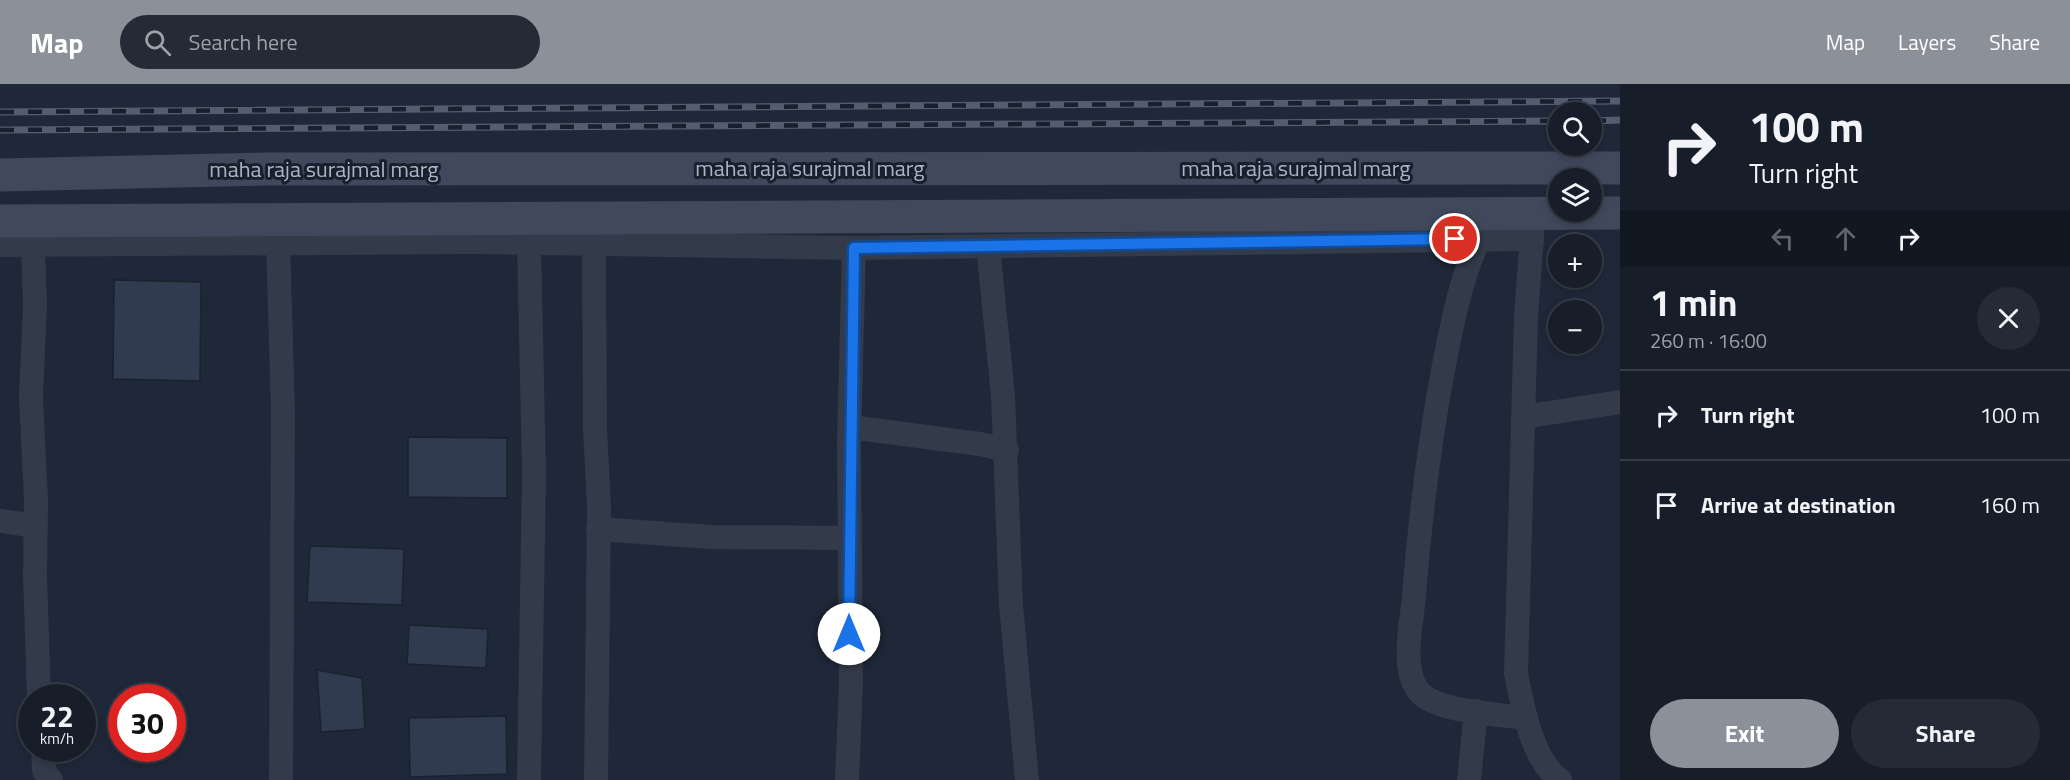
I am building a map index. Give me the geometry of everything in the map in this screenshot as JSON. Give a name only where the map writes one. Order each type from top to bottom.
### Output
[{"type":"street","points":[[586,168],[591,232],[598,529],[596,780]]},
{"type":"street","points":[[1534,168],[1533,226],[1526,316],[1516,673],[1524,718],[1536,747],[1560,780]]},
{"type":"street","name":"maha raja surajmal marg","points":[[0,175],[266,169],[1620,168]]},
{"type":"street","name":"maha raja surajmal marg","points":[[0,221],[591,232],[1533,226],[1620,213]]},
{"type":"street","points":[[0,245],[278,242],[529,243],[591,232],[854,248],[988,247],[1479,239],[1533,226]]},
{"type":"street","points":[[1479,239],[1465,270],[1452,320],[1436,408],[1420,520],[1409,667],[1417,690],[1432,700],[1476,711],[1524,718]]},
{"type":"street","points":[[278,242],[279,361],[283,412],[281,780]]},
{"type":"street","points":[[529,243],[534,473],[529,780]]},
{"type":"street","points":[[33,246],[35,304],[31,398],[39,684]]},
{"type":"street","points":[[988,247],[1007,450],[1011,605],[1027,780]]},
{"type":"street","points":[[847,780],[854,248]]},
{"type":"street","points":[[1523,417],[1620,402]]},
{"type":"street","points":[[850,428],[980,444],[1007,450]]},
{"type":"street","points":[[0,521],[36,526]]},
{"type":"street","points":[[598,529],[711,537],[849,538]]},
{"type":"street","points":[[1469,780],[1476,711]]},
{"type":"street","points":[[44,762],[44,771],[51,780]]},
{"type":"building","points":[[114,280],[201,282],[200,381],[113,379]]},
{"type":"building","points":[[408,437],[507,438],[507,498],[408,497]]},
{"type":"building","points":[[310,546],[404,549],[402,605],[307,602]]},
{"type":"building","points":[[409,625],[488,629],[486,668],[407,664]]},
{"type":"building","points":[[317,670],[362,678],[365,729],[321,732]]},
{"type":"building","points":[[506,716],[507,774],[410,777],[409,718]]},
{"type":"railway","points":[[0,112],[1620,101]]},
{"type":"railway","points":[[1602,121],[1620,120]]},
{"type":"railway","points":[[0,130],[1548,121]]},
{"type":"route","points":[[849,634],[849,440],[853,371],[854,248],[1455,239]]}]
